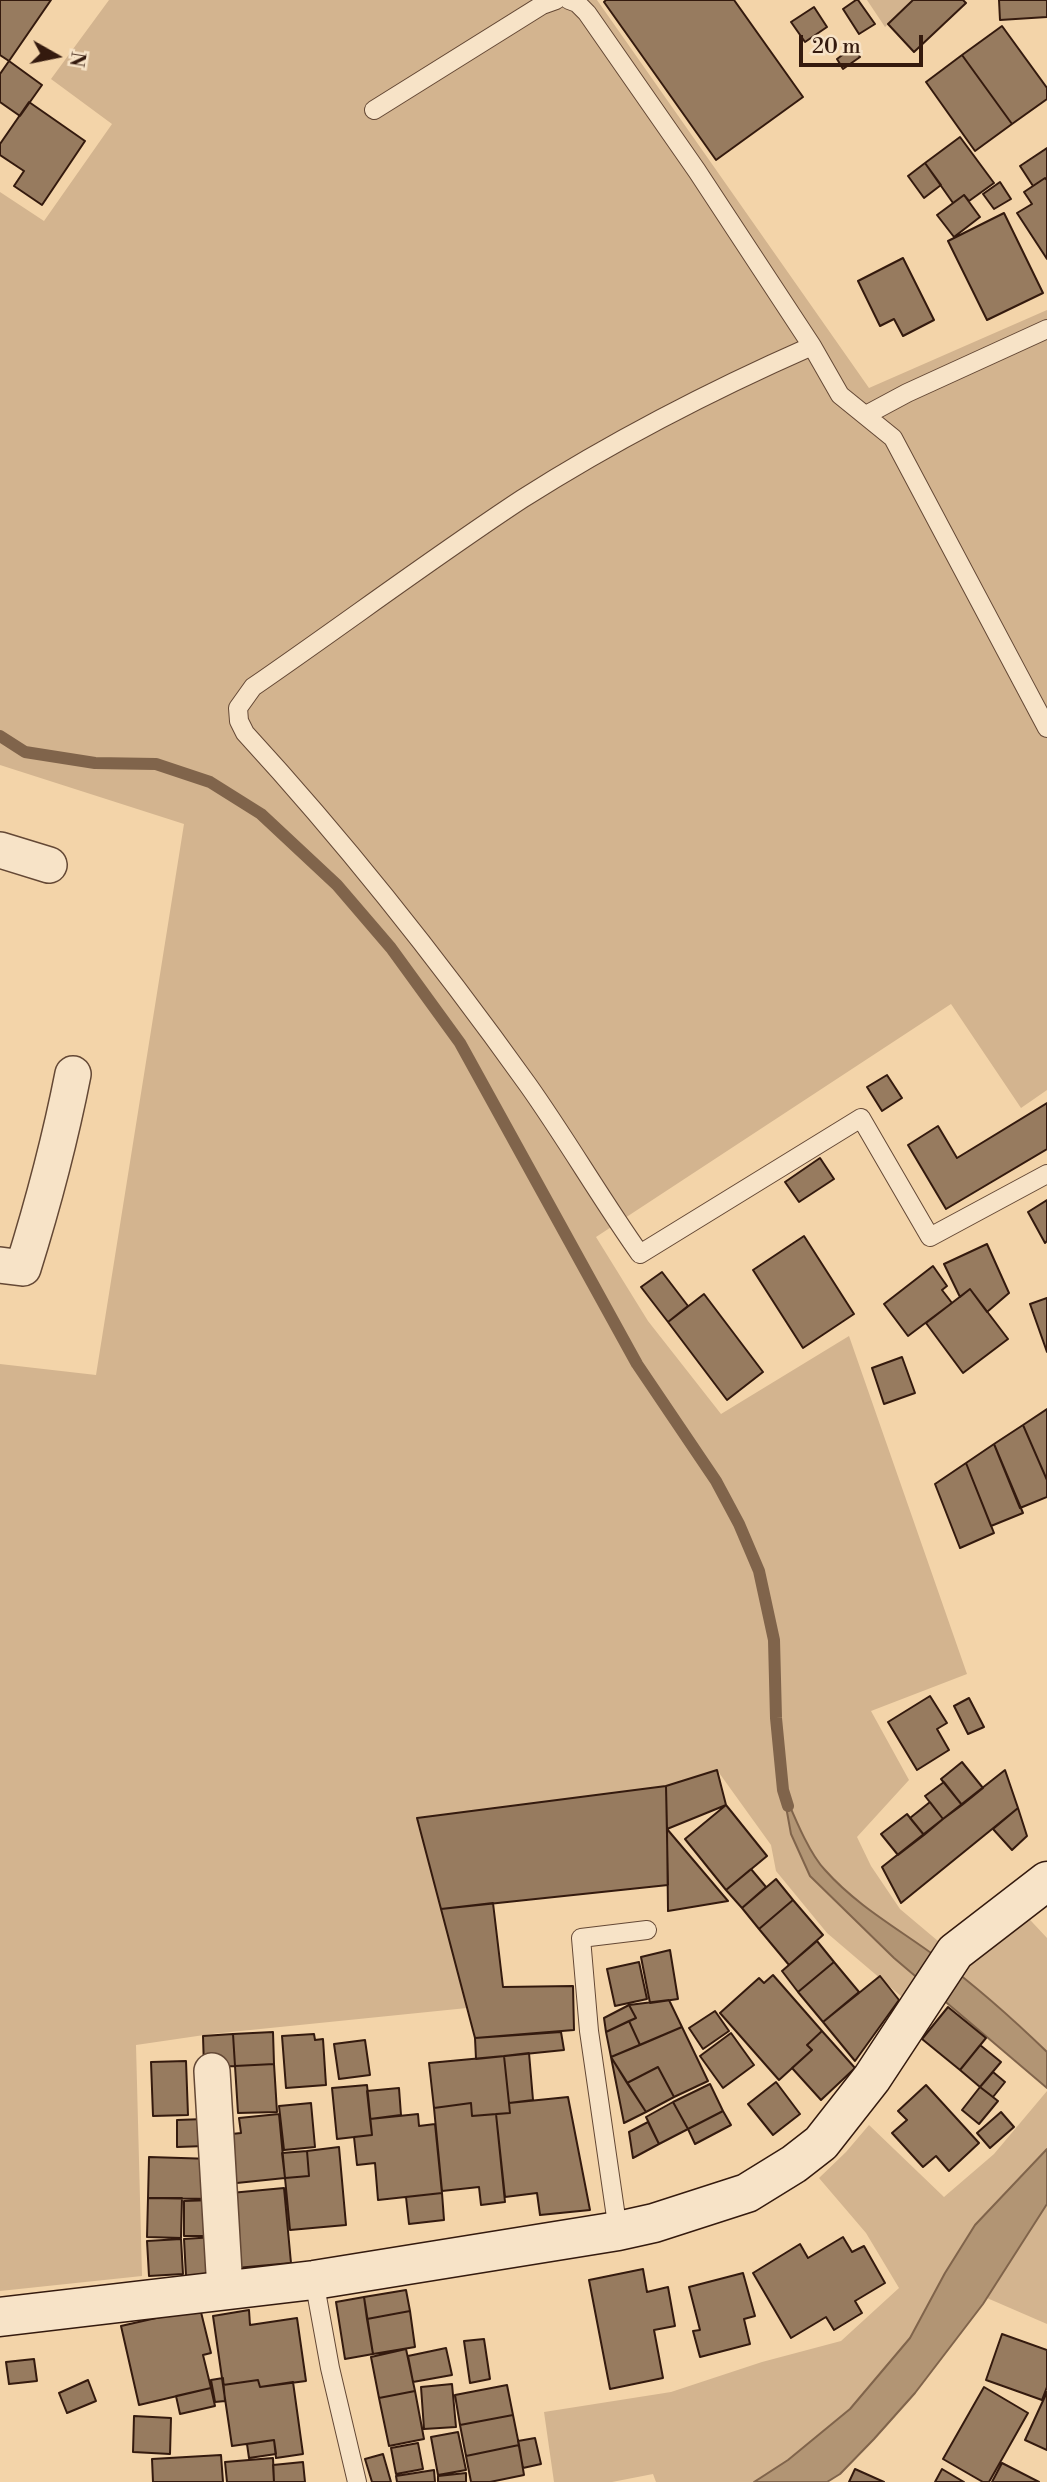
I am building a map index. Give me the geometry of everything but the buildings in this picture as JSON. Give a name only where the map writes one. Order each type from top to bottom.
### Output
[{"type":"street","points":[[0,850],[49,865]]},
{"type":"street","points":[[0,1265],[23,1268],[43,1207],[73,1074]]},
{"type":"street","points":[[0,2317],[314,2280],[618,2231],[654,2223],[747,2193],[794,2164],[821,2143],[845,2115],[955,1952],[1047,1881]]},
{"type":"street","points":[[212,2071],[225,2290]]},
{"type":"lane","points":[[374,110],[542,5],[556,0]]},
{"type":"lane","points":[[569,0],[577,3],[587,13],[697,171],[812,346],[840,395],[893,438],[1047,728]]},
{"type":"lane","points":[[866,415],[907,393],[1047,329]]},
{"type":"lane","points":[[812,346],[729,382],[659,418],[524,499],[383,594],[253,687],[238,708],[239,721],[245,733],[304,797],[397,909],[530,1087],[639,1254],[861,1118],[930,1237],[1047,1174]]},
{"type":"lane","points":[[618,2231],[589,2031],[581,1938],[647,1930]]},
{"type":"lane","points":[[314,2280],[330,2368],[357,2482]]},
{"type":"shaded area","points":[[109,0],[597,0],[869,388],[1047,310],[1047,1090],[1021,1108],[951,1004],[596,1237],[648,1321],[721,1414],[849,1336],[967,1674],[871,1711],[909,1780],[857,1837],[871,1866],[900,1909],[938,1941],[902,1997],[827,1933],[776,1871],[771,1845],[717,1770],[666,1786],[418,1818],[467,2008],[211,2034],[136,2045],[142,2276],[0,2291],[0,1364],[96,1375],[184,824],[0,765],[0,192],[44,221],[112,124],[51,79]]},
{"type":"shaded area","points":[[867,0],[913,0],[885,27]]},
{"type":"shaded area","points":[[783,1790],[813,1853],[838,1883],[865,1906],[967,1980],[1047,2052],[1047,2088],[894,1958],[810,1876],[791,1834]]},
{"type":"shaded area","points":[[1019,1908],[1047,1938],[1047,2052],[1012,2018],[962,1977],[971,1962]]},
{"type":"shaded area","points":[[1047,2091],[1047,2149],[975,2225],[910,2338],[850,2409],[788,2460],[754,2482],[656,2482],[653,2474],[612,2482],[554,2482],[544,2412],[671,2392],[762,2362],[841,2341],[899,2288],[866,2233],[819,2178],[869,2125],[944,2197],[994,2154]]},
{"type":"shaded area","points":[[1047,2149],[1047,2204],[983,2304],[915,2393],[840,2474],[827,2482],[754,2482],[788,2460],[850,2409],[910,2338],[975,2225]]},
{"type":"shaded area","points":[[1047,2204],[1047,2324],[987,2298]]},
{"type":"waterway","points":[[0,736],[25,752],[95,763],[156,764],[210,782],[261,814],[337,885],[391,948],[460,1043],[637,1364],[716,1481],[739,1524],[759,1571],[774,1640],[776,1718],[783,1790],[788,1806]]}]
